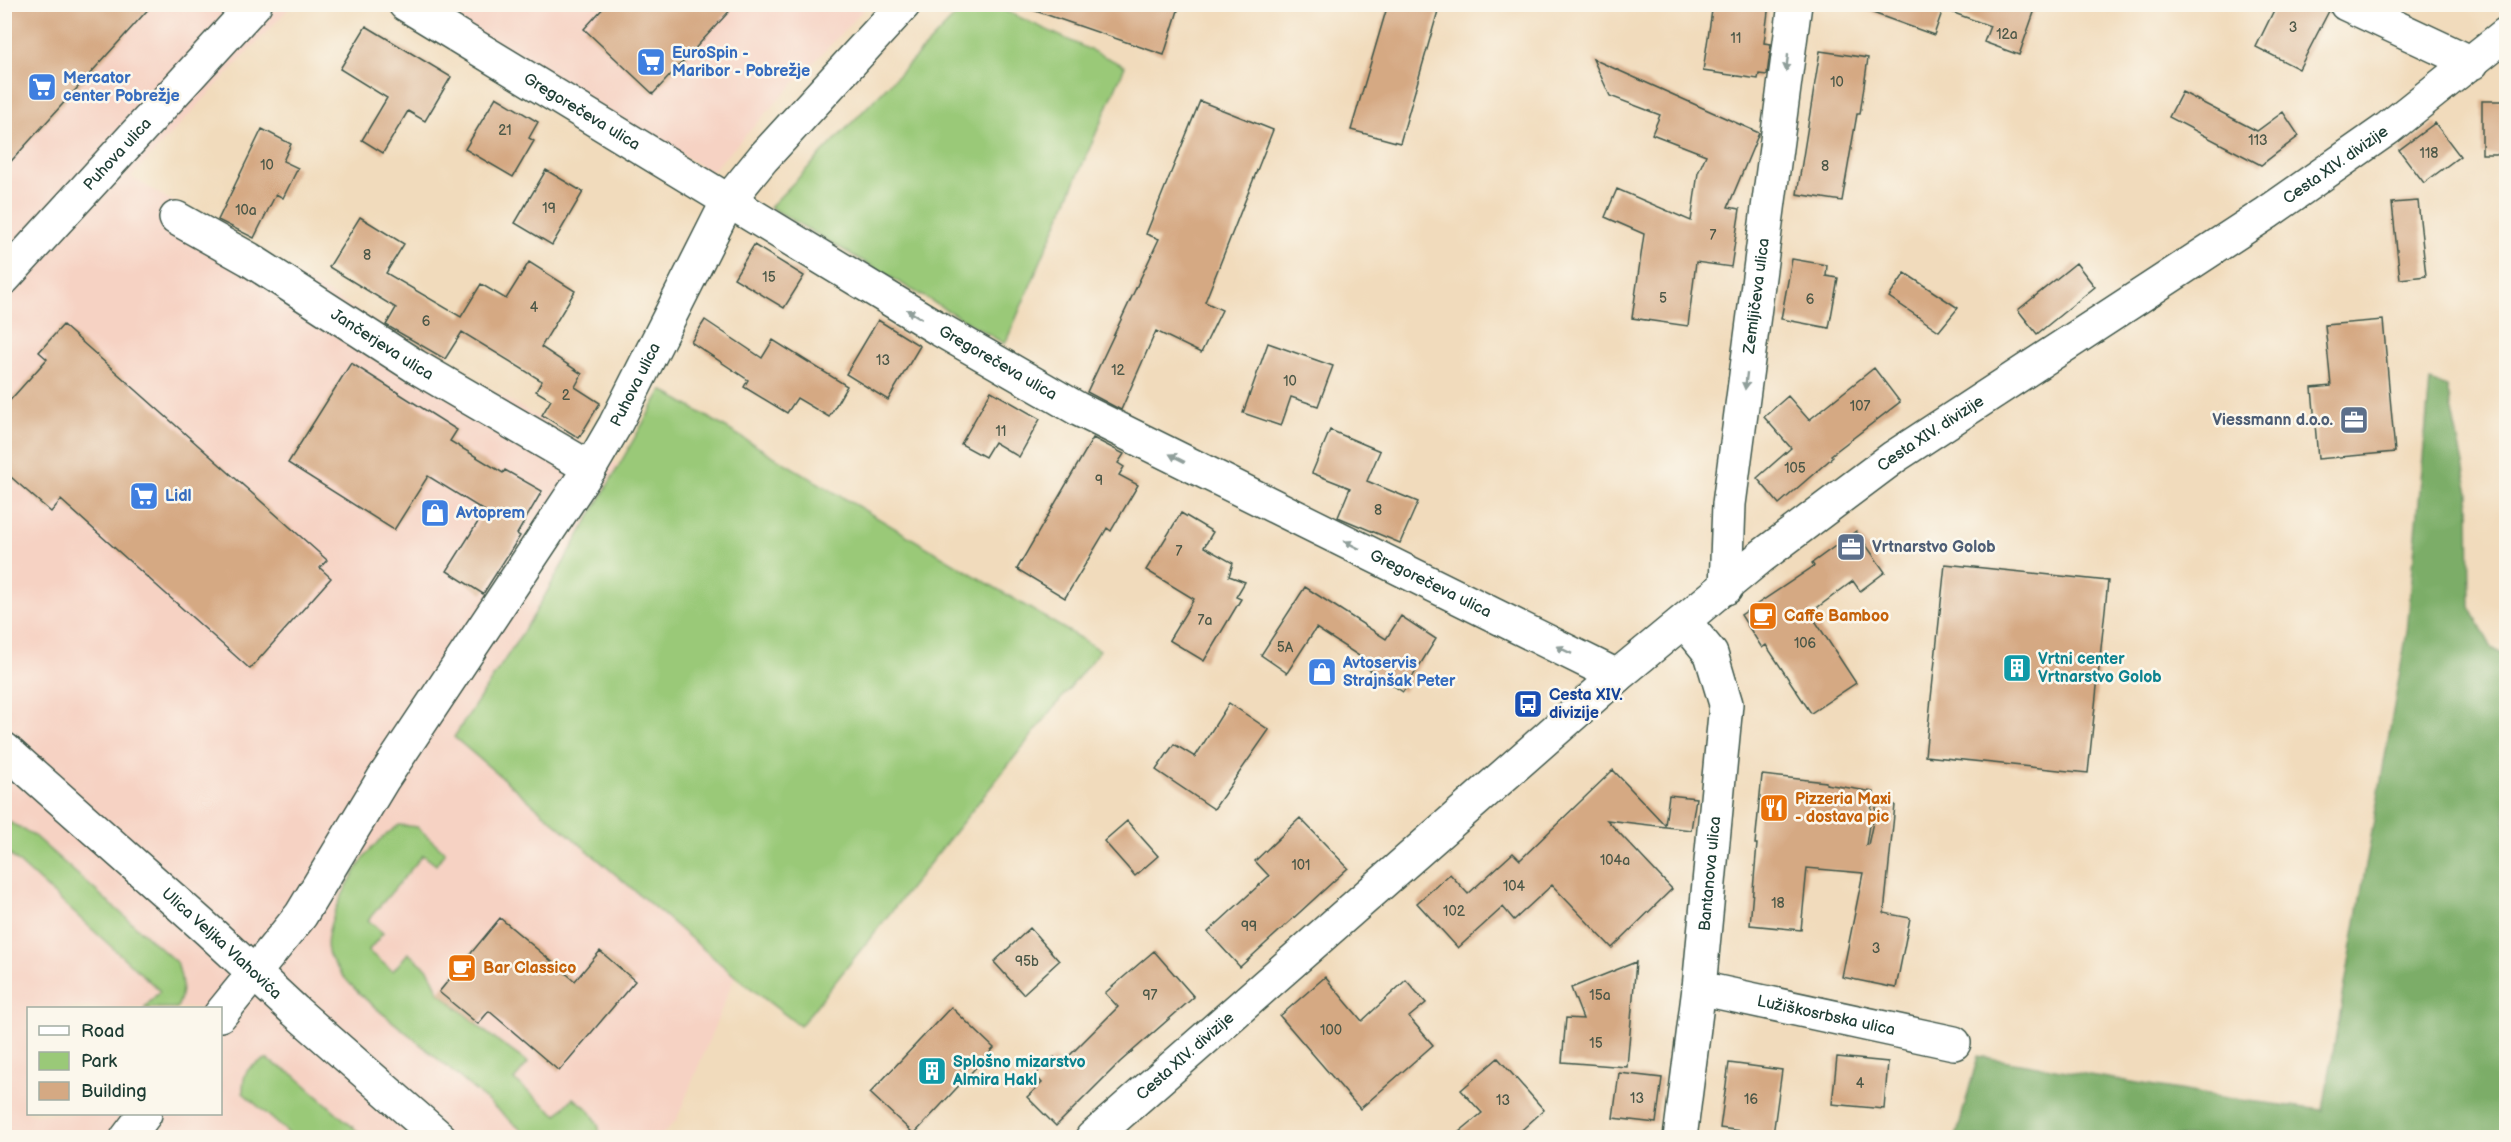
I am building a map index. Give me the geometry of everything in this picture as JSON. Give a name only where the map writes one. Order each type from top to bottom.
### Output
[{"type":"street","name":"Puhova ulica","points":[[4,278],[255,4]]},
{"type":"street","name":"Gregorečeva ulica","points":[[405,4],[939,329],[1078,409],[1617,676]]},
{"type":"street","name":"Puhova ulica","points":[[222,1013],[301,915],[383,779],[590,468],[615,425],[728,201],[763,158],[904,4]]},
{"type":"street","name":"Zemljičeva ulica","points":[[1726,588],[1729,504],[1795,4]]},
{"type":"street","points":[[2346,4],[2472,63]]},
{"type":"street","name":"Cesta XIV. divizije","points":[[1092,1137],[1617,676],[1762,556],[1894,457],[2268,213],[2387,129],[2506,34]]},
{"type":"street","name":"Jančerjeva ulica","points":[[176,218],[249,260],[415,366],[590,468]]},
{"type":"street","name":"Bantanova ulica","points":[[1680,1137],[1699,988],[1726,704],[1711,654],[1684,621]]},
{"type":"street","name":"Ulica Veljka Vlahovića","points":[[4,749],[372,1080],[440,1137]]},
{"type":"street","name":"Lužiškosrbska ulica","points":[[1699,988],[1954,1043]]},
{"type":"street","points":[[127,1137],[144,1115]]},
{"type":"shaded area","points":[[5,5],[292,5],[131,177],[618,465],[532,618],[454,737],[735,976],[677,1119],[660,1137],[5,1138]]},
{"type":"shaded area","points":[[428,5],[868,5],[711,172]]},
{"type":"green space","points":[[966,5],[993,5],[1125,66],[1005,344],[770,207]]},
{"type":"green space","points":[[2430,381],[2447,387],[2469,493],[2470,607],[2492,648],[2506,657],[2506,1137],[1956,1137],[1978,1056],[2232,1099],[2323,1110],[2407,632]]},
{"type":"green space","points":[[662,390],[1100,650],[800,1026],[735,976],[454,737],[532,618]]},
{"type":"green space","points":[[9,822],[32,834],[177,963],[182,986],[177,1007],[145,1007],[160,991],[5,850],[5,827]]},
{"type":"green space","points":[[399,825],[417,827],[445,852],[436,865],[423,855],[368,920],[383,933],[368,951],[393,971],[408,953],[428,969],[439,992],[483,1030],[528,1063],[514,1080],[557,1115],[573,1098],[588,1110],[595,1120],[600,1137],[530,1137],[365,999],[337,968],[330,957],[327,946],[333,917],[364,858]]},
{"type":"green space","points":[[266,1059],[294,1075],[364,1137],[293,1137],[243,1093],[247,1071]]},
{"type":"building","name":"Mercator center Pobrežje","points":[[4,4],[153,4],[4,169]]},
{"type":"building","name":"EuroSpin - Maribor - Pobrežje","points":[[607,4],[736,4],[653,94],[584,29]]},
{"type":"building","points":[[1028,4],[1180,4],[1164,55],[1027,8]]},
{"type":"building","points":[[1388,4],[1440,4],[1400,143],[1351,130]]},
{"type":"building","points":[[1713,4],[1769,4],[1764,43],[1771,44],[1767,75],[1759,74],[1758,79],[1703,71]]},
{"type":"building","points":[[1860,4],[2037,4],[2019,55],[1984,42],[1990,26],[1943,9],[1934,35],[1859,8]]},
{"type":"building","points":[[2277,4],[2327,4],[2329,11],[2299,69],[2256,47]]},
{"type":"building","points":[[366,26],[451,77],[425,121],[408,111],[383,153],[362,140],[387,98],[340,69]]},
{"type":"building","points":[[1820,51],[1868,58],[1860,114],[1857,114],[1842,201],[1797,194]]},
{"type":"building","points":[[1593,59],[1759,133],[1728,207],[1740,209],[1731,267],[1696,262],[1688,326],[1632,318],[1644,234],[1605,217],[1617,189],[1691,221],[1698,173],[1706,155],[1652,134],[1660,115],[1610,96]]},
{"type":"building","points":[[2182,92],[2257,131],[2283,112],[2299,136],[2261,165],[2169,117]]},
{"type":"building","points":[[496,97],[538,122],[529,138],[534,141],[513,177],[465,149]]},
{"type":"building","points":[[1200,101],[1273,130],[1205,302],[1222,310],[1201,353],[1156,331],[1121,410],[1087,392],[1159,239],[1146,234]]},
{"type":"building","points":[[2482,101],[2506,101],[2506,154],[2482,154]]},
{"type":"building","points":[[2435,123],[2460,156],[2424,183],[2399,150]]},
{"type":"building","points":[[262,129],[291,144],[283,161],[298,168],[283,198],[276,194],[254,238],[218,220]]},
{"type":"building","points":[[546,170],[583,192],[552,245],[515,223]]},
{"type":"building","points":[[2418,201],[2426,276],[2400,279],[2392,203]]},
{"type":"building","points":[[360,217],[404,244],[386,273],[461,317],[481,284],[506,299],[529,262],[575,291],[541,347],[582,374],[575,387],[600,403],[579,438],[542,415],[551,400],[536,391],[542,381],[462,332],[445,359],[386,325],[396,308],[329,267]]},
{"type":"building","points":[[754,245],[804,276],[784,308],[734,278]]},
{"type":"building","points":[[1792,259],[1827,265],[1826,276],[1838,278],[1829,328],[1781,319]]},
{"type":"building","points":[[2076,263],[2095,287],[2037,334],[2018,310]]},
{"type":"building","points":[[1905,273],[1958,308],[1939,331],[1889,297]]},
{"type":"building","points":[[705,320],[762,358],[773,340],[847,386],[829,417],[797,398],[787,413],[744,387],[748,380],[691,342]]},
{"type":"building","points":[[878,320],[920,346],[888,400],[846,374]]},
{"type":"building","name":"Viessmann d.o.o.","points":[[2383,320],[2395,452],[2318,459],[2312,388],[2331,386],[2325,325]]},
{"type":"building","name":"Lidl","points":[[63,325],[327,560],[320,568],[331,578],[250,669],[61,500],[51,512],[4,471],[4,407],[47,359],[39,352]]},
{"type":"building","points":[[1268,343],[1333,366],[1318,406],[1291,397],[1281,426],[1243,413]]},
{"type":"building","points":[[351,363],[457,430],[450,441],[503,473],[505,470],[542,491],[517,534],[520,536],[483,594],[447,571],[485,511],[428,476],[394,530],[288,463]]},
{"type":"building","points":[[1874,368],[1900,402],[1831,455],[1833,457],[1779,504],[1757,478],[1791,448],[1764,417],[1788,396],[1809,420]]},
{"type":"building","points":[[991,391],[1040,419],[1019,457],[994,442],[985,457],[961,444]]},
{"type":"building","points":[[1330,430],[1380,451],[1367,481],[1418,502],[1400,543],[1338,517],[1350,488],[1312,473]]},
{"type":"building","points":[[1093,438],[1124,454],[1118,463],[1124,467],[1119,475],[1138,485],[1111,531],[1107,528],[1065,598],[1017,569]]},
{"type":"building","points":[[1181,513],[1213,532],[1204,547],[1233,563],[1229,576],[1245,582],[1236,597],[1241,599],[1204,661],[1169,640],[1194,599],[1146,570]]},
{"type":"building","points":[[1856,531],[1885,572],[1860,591],[1853,581],[1810,613],[1856,683],[1811,713],[1766,645],[1762,648],[1741,615],[1814,566],[1812,563]]},
{"type":"building","name":"Vrtni center Vrtnarstvo Golob","points":[[1945,564],[2108,581],[2088,773],[1925,756]]},
{"type":"building","points":[[1305,587],[1386,639],[1401,616],[1436,639],[1403,692],[1367,668],[1370,663],[1316,628],[1287,673],[1261,655]]},
{"type":"building","points":[[1229,703],[1269,730],[1214,809],[1156,770],[1174,744],[1195,757]]},
{"type":"building","points":[[1613,770],[1665,825],[1669,795],[1696,798],[1691,830],[1607,820],[1672,889],[1612,948],[1552,885],[1514,920],[1503,907],[1458,948],[1417,903],[1450,874],[1468,894],[1513,853],[1520,860]]},
{"type":"building","points":[[1762,775],[1826,782],[1826,784],[1874,792],[1866,845],[1868,845],[1877,803],[1895,805],[1884,913],[1910,918],[1896,988],[1842,977],[1863,873],[1807,868],[1801,930],[1750,925]]},
{"type":"building","points":[[1300,818],[1348,868],[1240,967],[1208,932],[1269,876],[1255,861]]},
{"type":"building","points":[[1127,821],[1158,856],[1135,876],[1104,841]]},
{"type":"building","points":[[500,918],[575,981],[600,951],[635,981],[559,1071],[489,1011],[478,1024],[439,992]]},
{"type":"building","points":[[1030,928],[1059,961],[1023,994],[994,962]]},
{"type":"building","points":[[1154,951],[1194,997],[1120,1062],[1056,1126],[1027,1097],[1042,1083],[1035,1075],[1054,1057],[1061,1064],[1118,1007],[1105,993]]},
{"type":"building","points":[[1636,962],[1627,1067],[1562,1062],[1566,1018],[1583,1019],[1571,988]]},
{"type":"building","points":[[1325,977],[1362,1021],[1406,980],[1426,1003],[1409,1017],[1433,1045],[1360,1109],[1280,1016]]},
{"type":"building","name":"Splošno mizarstvo Almira Hakl","points":[[951,1007],[994,1048],[914,1134],[870,1093]]},
{"type":"building","points":[[1837,1057],[1888,1062],[1884,1109],[1832,1104]]},
{"type":"building","points":[[1498,1058],[1544,1110],[1514,1137],[1453,1137],[1482,1113],[1461,1090]]},
{"type":"building","points":[[1729,1063],[1782,1070],[1773,1135],[1720,1128]]},
{"type":"building","points":[[1619,1073],[1662,1078],[1656,1123],[1613,1118]]},
{"type":"place","name":"EuroSpin - Maribor - Pobrežje","points":[[651,62]]},
{"type":"place","name":"Mercator center Pobrežje","points":[[42,87]]},
{"type":"place","name":"Viessmann d.o.o.","points":[[2354,420]]},
{"type":"place","name":"Lidl","points":[[144,496]]},
{"type":"place","name":"Avtoprem","points":[[435,513]]},
{"type":"place","name":"Vrtnarstvo Golob","points":[[1851,547]]},
{"type":"place","name":"Caffe Bamboo","points":[[1763,616]]},
{"type":"place","name":"Vrtni center Vrtnarstvo Golob","points":[[2017,668]]},
{"type":"place","name":"Avtoservis Strajnšak Peter","points":[[1322,672]]},
{"type":"place","name":"Cesta XIV. divizije","points":[[1528,704]]},
{"type":"place","name":"Pizzeria Maxi - dostava pic","points":[[1774,808]]},
{"type":"place","name":"Bar Classico","points":[[462,968]]},
{"type":"place","name":"Splošno mizarstvo Almira Hakl","points":[[932,1071]]}]
